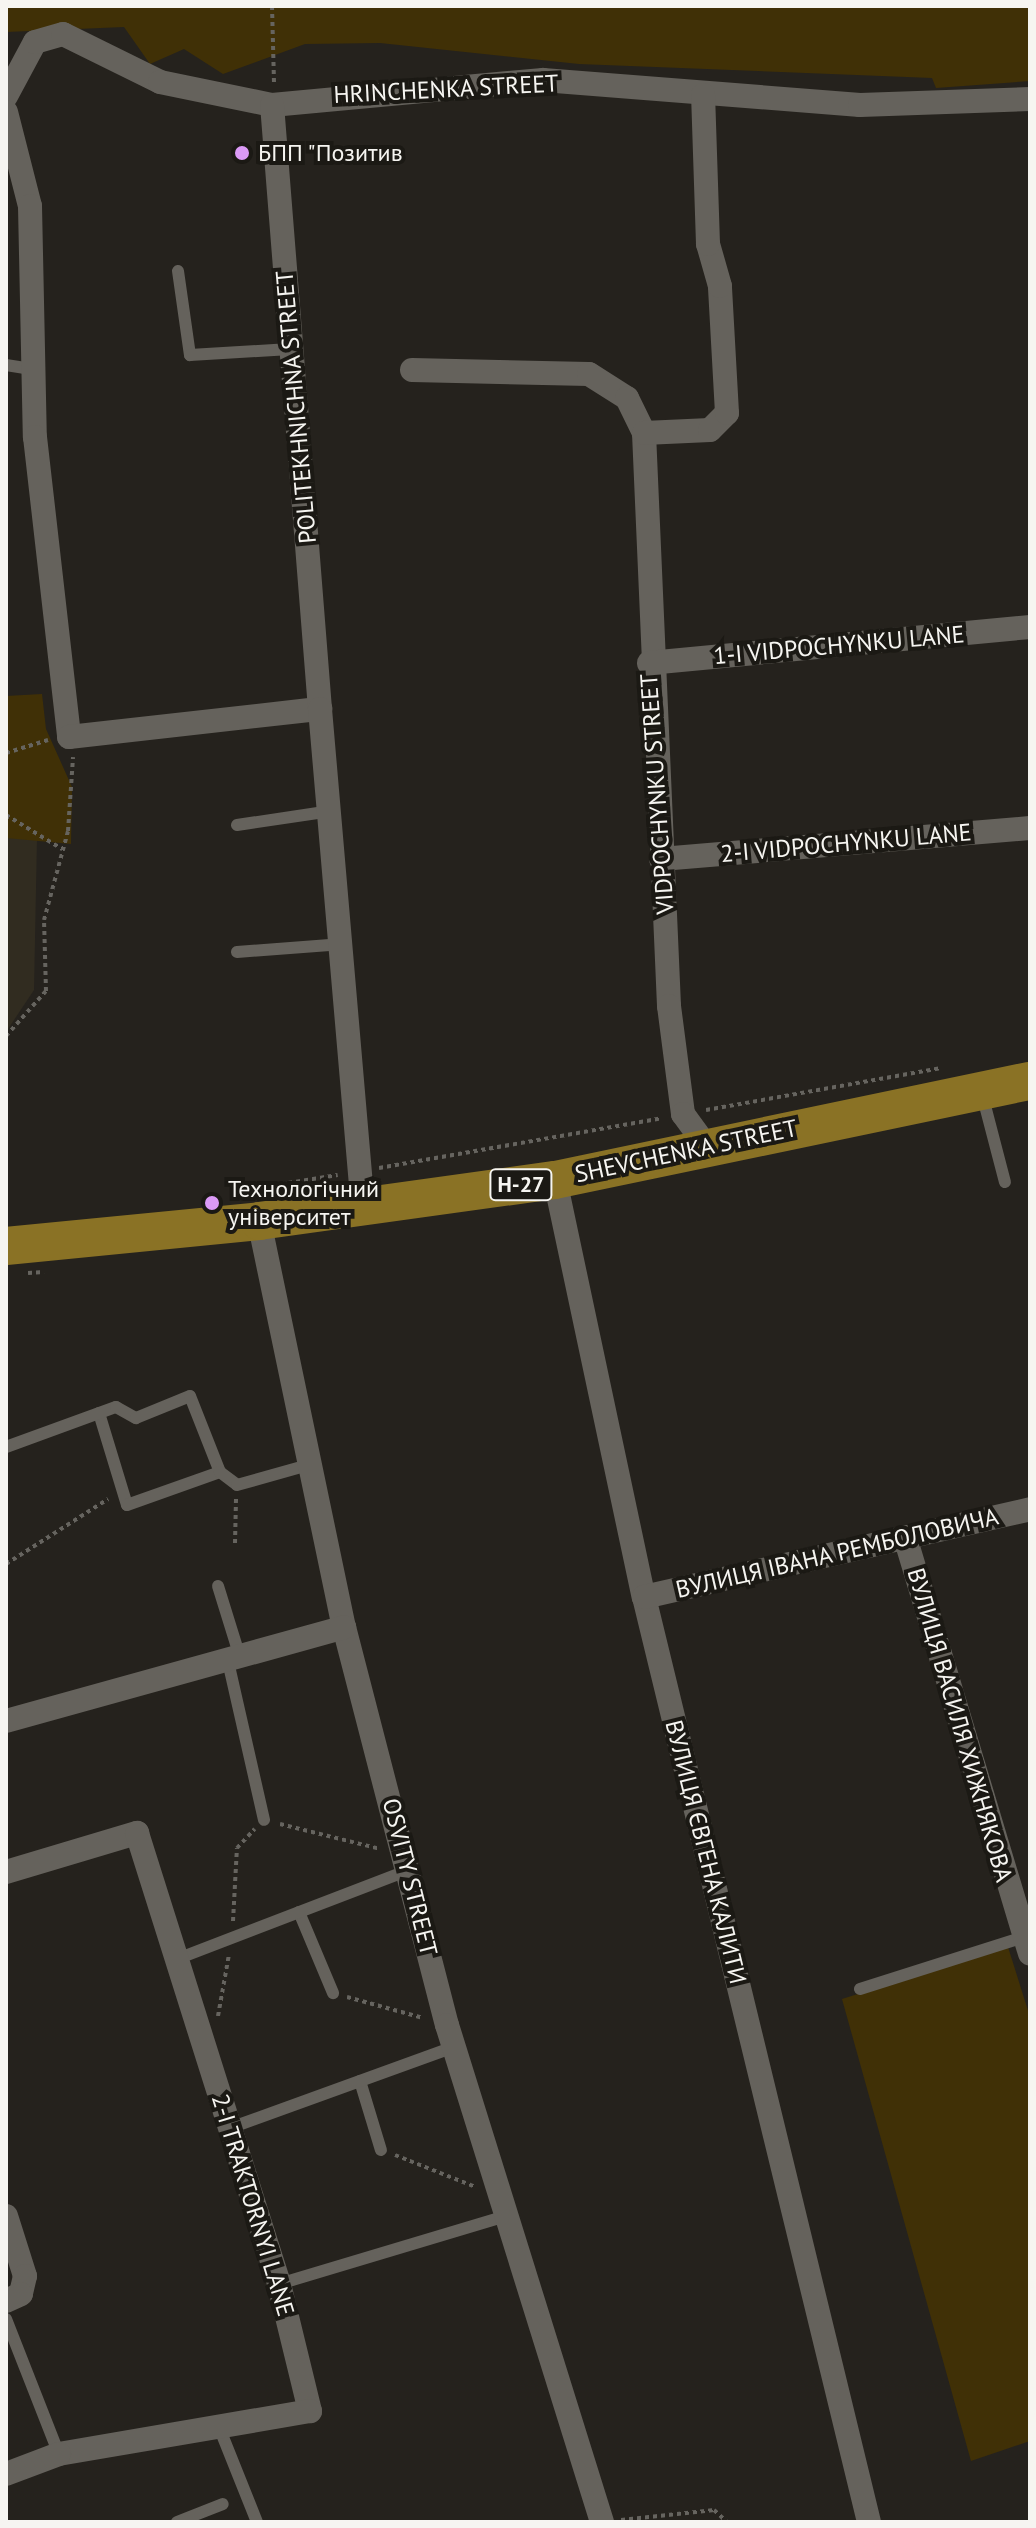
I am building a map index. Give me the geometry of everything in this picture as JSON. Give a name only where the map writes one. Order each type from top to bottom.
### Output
[{"type":"main road","name":"SHEVCHENKA STREET","points":[[6,1246],[363,1209],[555,1180],[706,1146],[968,1078],[1030,1081]]},
{"type":"street","name":"HRINCHENKA STREET","points":[[6,96],[35,42],[63,34],[160,82],[272,105],[543,80],[860,105],[1030,99]]},
{"type":"street","points":[[644,433],[710,430],[727,413],[720,286],[708,244],[703,95]]},
{"type":"street","name":"POLITEKHNICHNA STREET","points":[[272,105],[320,709],[343,944],[357,1171],[363,1209]]},
{"type":"street","points":[[6,112],[30,206],[18,367],[69,737],[320,709]]},
{"type":"street","name":"VIDPOCHYNKU STREET","points":[[412,370],[589,374],[627,398],[644,433],[649,663],[661,859],[683,1114]]},
{"type":"street","name":"1-I VIDPOCHYNKU LANE","points":[[649,663],[1030,627]]},
{"type":"street","name":"2-I VIDPOCHYNKU LANE","points":[[661,859],[1030,828]]},
{"type":"street","points":[[683,1114],[706,1146]]},
{"type":"street","name":"ВУЛИЦЯ ЄВГЕНА КАЛИТИ","points":[[555,1180],[644,1597],[869,2522]]},
{"type":"street","name":"OSVITY STREET","points":[[259,1221],[344,1627],[451,2036],[602,2522]]},
{"type":"street","name":"ВУЛИЦЯ ІВАНА РЕМБОЛОВИЧА","points":[[644,1597],[1030,1509]]},
{"type":"street","name":"ВУЛИЦЯ ВАСИЛЯ ХИЖНЯКОВА","points":[[905,1537],[1027,1954]]},
{"type":"street","points":[[6,1721],[233,1655],[344,1627]]},
{"type":"street","name":"2-I TRAKTORNYI LANE","points":[[6,1872],[137,1833],[279,2284],[310,2411],[59,2454],[6,2474]]},
{"type":"street","points":[[6,2216],[25,2276],[21,2294],[6,2301]]},
{"type":"lane","points":[[178,271],[190,355],[290,349]]},
{"type":"lane","points":[[237,825],[331,811]]},
{"type":"lane","points":[[237,952],[343,944]]},
{"type":"lane","points":[[968,1078],[1005,1182]]},
{"type":"lane","points":[[6,1447],[116,1407],[136,1418],[190,1396],[220,1472],[237,1485],[308,1465]]},
{"type":"lane","points":[[99,1413],[127,1505],[220,1472]]},
{"type":"lane","points":[[218,1586],[264,1820]]},
{"type":"lane","points":[[177,1959],[299,1912],[407,1863]]},
{"type":"lane","points":[[299,1912],[333,1993]]},
{"type":"lane","points":[[860,1989],[1027,1954]]},
{"type":"lane","points":[[230,2128],[360,2081],[451,2036]]},
{"type":"lane","points":[[360,2081],[381,2150]]},
{"type":"lane","points":[[279,2284],[503,2207]]},
{"type":"lane","points":[[6,2319],[59,2454]]},
{"type":"lane","points":[[219,2427],[257,2522]]},
{"type":"lane","points":[[177,2522],[223,2504]]},
{"type":"path","points":[[272,6],[272,105]]},
{"type":"path","points":[[6,753],[20,743],[69,737],[75,783],[63,850],[44,920],[46,991],[6,1036]]},
{"type":"path","points":[[6,815],[63,850]]},
{"type":"path","points":[[228,1193],[683,1114],[968,1078]]},
{"type":"path","points":[[235,1543],[237,1485]]},
{"type":"path","points":[[6,1564],[122,1490]]},
{"type":"path","points":[[217,2022],[232,1938],[237,1848],[264,1820],[407,1863]]},
{"type":"path","points":[[333,1993],[451,2036]]},
{"type":"path","points":[[381,2150],[503,2207]]},
{"type":"path","points":[[611,2522],[714,2510],[727,2522]]},
{"type":"shaded area","points":[[6,6],[1030,6],[1030,81],[936,88],[932,78],[579,64],[380,43],[305,44],[223,74],[184,49],[150,64],[124,27],[6,32]]},
{"type":"shaded area","points":[[42,694],[46,729],[72,787],[71,844],[6,838],[6,696]]},
{"type":"shaded area","points":[[6,838],[37,838],[34,990],[6,1032]]},
{"type":"shaded area","points":[[1008,1947],[1030,2017],[1030,2441],[971,2461],[842,1999]]},
{"type":"place","name":"БПП \"Позитив","points":[[242,153]]},
{"type":"place","name":"Технологічний університет","points":[[212,1203]]}]
